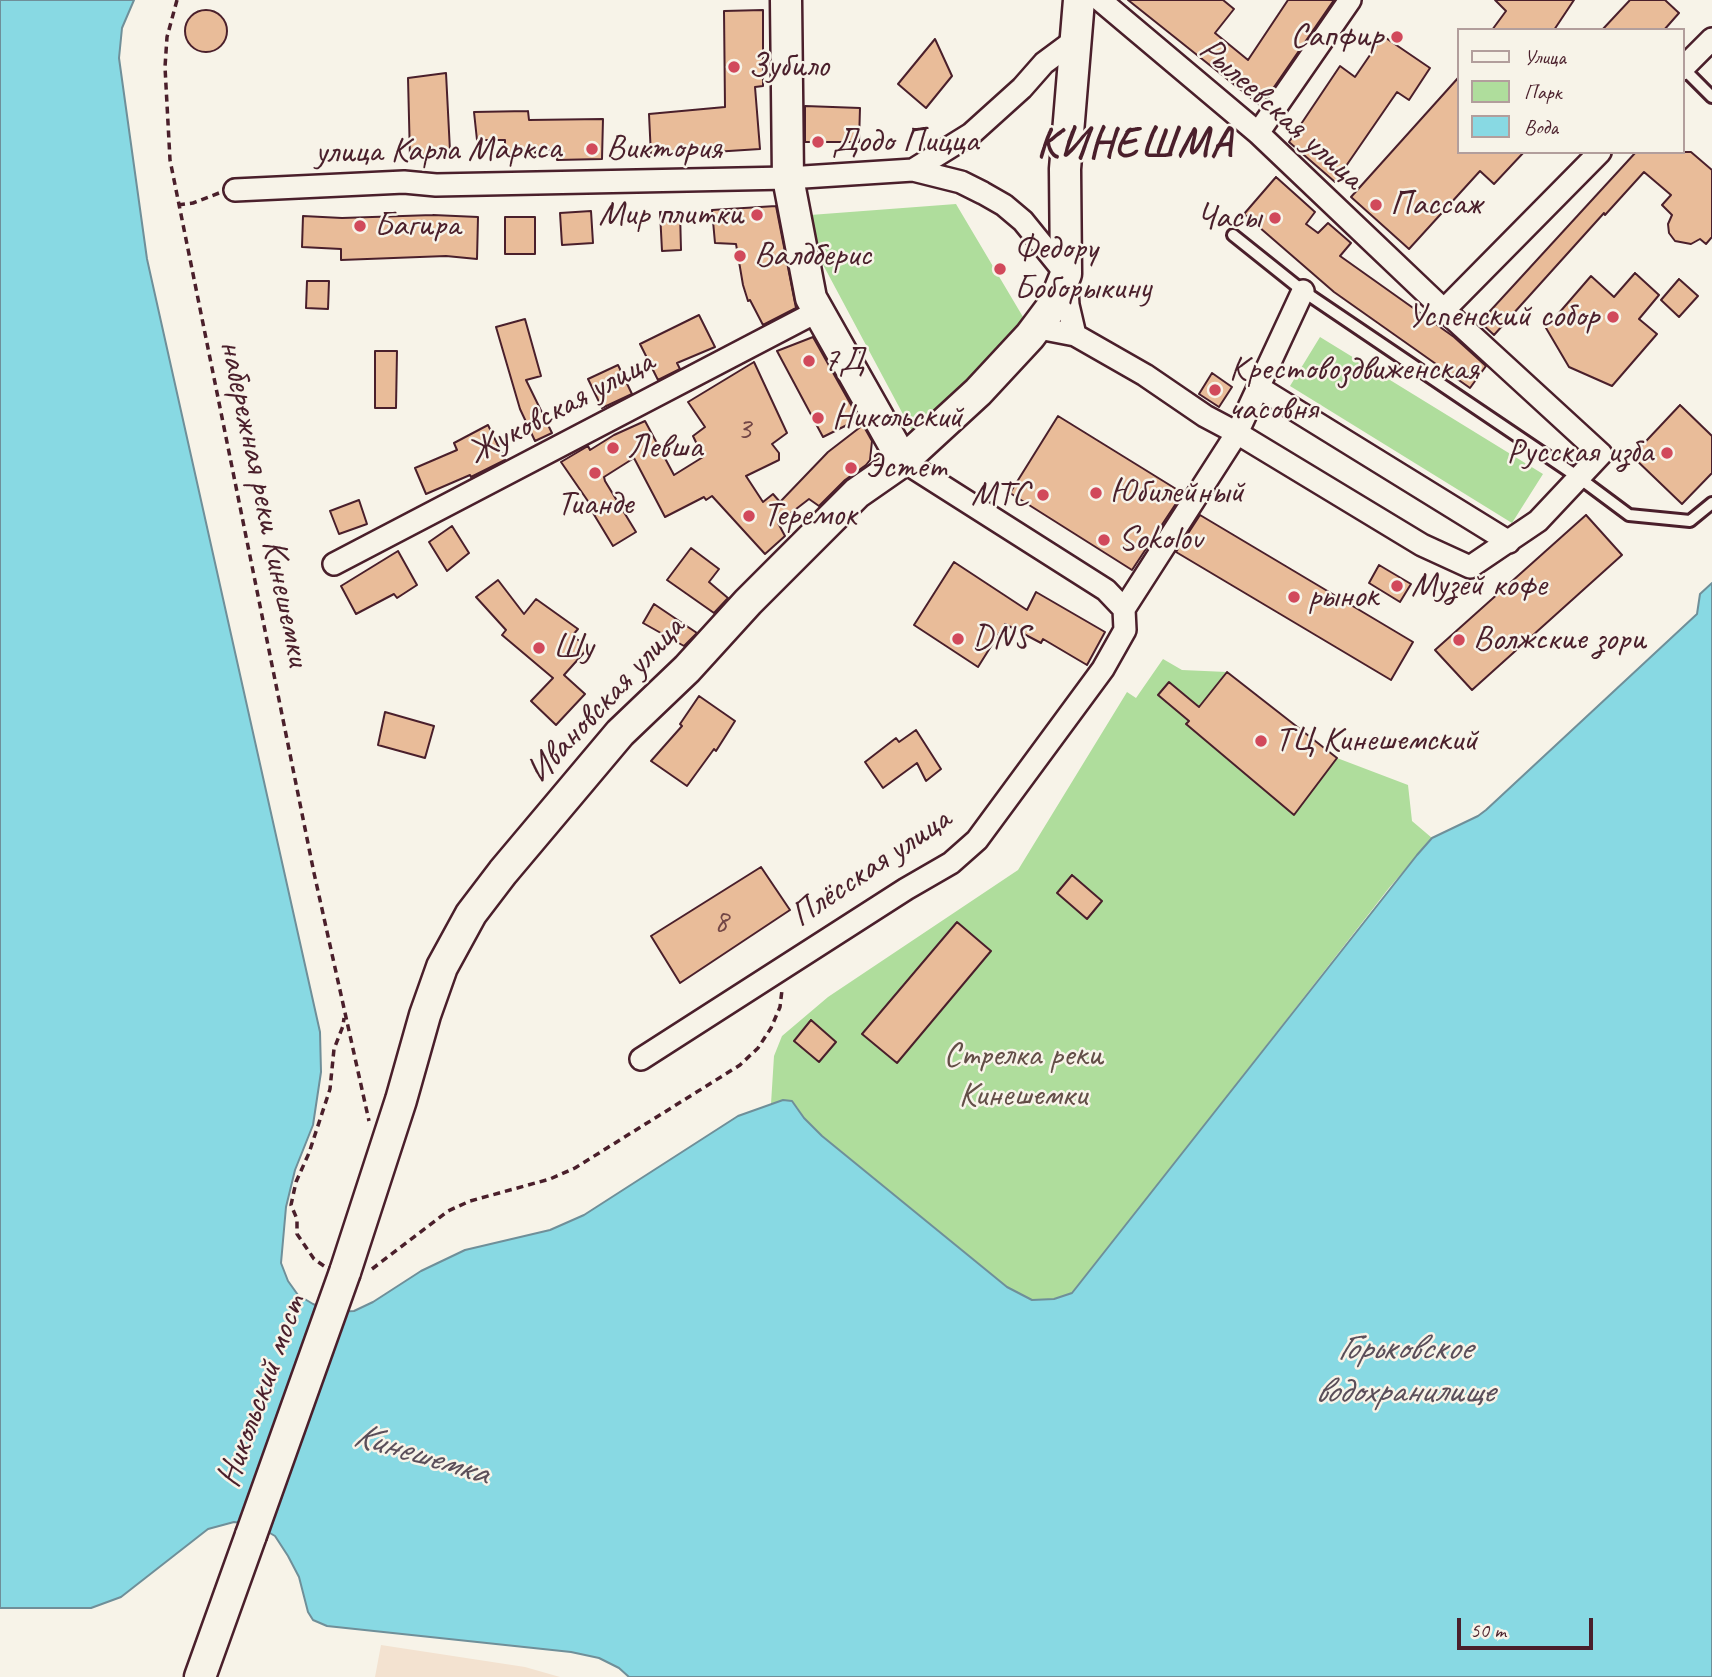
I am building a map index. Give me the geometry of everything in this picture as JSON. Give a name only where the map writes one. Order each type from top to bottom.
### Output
[{"type":"main road","points":[[786,0],[788,178],[811,298],[902,461]]},
{"type":"main road","points":[[1066,274],[1065,169],[1079,0]]},
{"type":"main road","name":"Ивановская улица","points":[[347,1272],[425,1015],[442,967],[471,914],[620,733],[687,669],[748,602],[857,493],[902,461],[978,392],[1030,337],[1054,304],[1066,274]]},
{"type":"main road","name":"Никольский мост","points":[[200,1677],[347,1272]]},
{"type":"street","name":"Рылеевская улица","points":[[1100,0],[1258,133],[1444,310],[1601,454],[1577,477]]},
{"type":"street","points":[[1258,133],[1350,0]]},
{"type":"street","points":[[1684,68],[1712,39]]},
{"type":"street","points":[[913,170],[971,134],[1022,88],[1044,62],[1075,40]]},
{"type":"street","points":[[1444,310],[1598,154]]},
{"type":"street","name":"улица Карла Маркса","points":[[235,190],[404,182],[436,185],[788,178],[913,170],[961,182],[1004,205],[1039,239],[1066,274]]},
{"type":"street","points":[[1066,274],[1068,305],[1076,335]]},
{"type":"street","points":[[902,461],[1106,590],[1124,609],[1237,433],[1303,291]]},
{"type":"street","name":"Жуковская улица","points":[[334,564],[818,312]]},
{"type":"street","points":[[1030,337],[1038,330],[1044,329],[1076,335],[1145,375],[1205,416],[1422,545],[1470,567],[1538,521],[1577,477]]},
{"type":"street","points":[[1258,387],[1509,542]]},
{"type":"street","name":"Плёсская улица","points":[[641,1059],[951,863],[977,839],[1103,669],[1125,629],[1124,609]]},
{"type":"lane","points":[[1684,70],[1712,97]]},
{"type":"lane","points":[[1233,235],[1303,291],[1629,515],[1690,521],[1712,503]]},
{"type":"path","name":"набережная реки Кинешемки","points":[[177,0],[167,37],[165,67],[170,160],[309,846],[370,1128]]},
{"type":"path","points":[[178,205],[235,190]]},
{"type":"path","points":[[347,1272],[447,1210],[550,1179],[575,1168],[740,1065],[758,1048],[780,1007],[782,981],[777,971]]},
{"type":"path","name":"набережная реки Кинешемки","points":[[345,1013],[343,1027],[334,1049],[334,1072],[330,1089],[309,1153],[296,1182],[291,1205],[297,1219],[297,1234],[314,1259],[347,1272]]},
{"type":"shaded area","points":[[381,1645],[525,1667],[560,1677],[375,1677]]},
{"type":"green space","points":[[956,204],[1026,322],[913,433],[797,216]]},
{"type":"green space","points":[[1320,337],[1543,474],[1512,523],[1290,386]]},
{"type":"green space","name":"Стрелка реки Кинешемки","points":[[1163,659],[1182,670],[1227,672],[1337,758],[1408,785],[1412,821],[1432,838],[1389,888],[1085,1278],[1072,1293],[1054,1299],[1032,1300],[1007,1287],[969,1258],[822,1136],[797,1107],[771,1104],[774,1056],[782,1036],[828,997],[1018,870],[1127,692],[1136,698]]},
{"type":"water","points":[[0,0],[134,0],[122,28],[119,58],[147,259],[320,1032],[321,1072],[313,1125],[295,1170],[286,1207],[281,1263],[288,1281],[298,1295],[334,1312],[354,1311],[421,1271],[465,1250],[550,1230],[584,1215],[738,1116],[783,1100],[792,1101],[822,1136],[1007,1287],[1032,1300],[1054,1299],[1072,1293],[1432,838],[1486,810],[1697,614],[1700,594],[1712,583],[1712,1677],[629,1677],[619,1668],[599,1658],[571,1652],[327,1626],[313,1620],[308,1612],[299,1577],[275,1536],[256,1525],[234,1522],[208,1529],[121,1597],[91,1608],[0,1608]]},
{"type":"building","points":[[1128,0],[1223,0],[1234,9],[1215,33],[1248,60],[1288,0],[1334,0],[1261,106]]},
{"type":"building","points":[[1495,0],[1574,0],[1555,28],[1493,28],[1506,11]]},
{"type":"building","points":[[1630,0],[1665,0],[1679,13],[1666,28],[1604,28]]},
{"type":"building","points":[[206,10],[221,16],[227,31],[221,46],[206,52],[191,46],[185,31],[191,16]]},
{"type":"building","points":[[763,10],[763,86],[755,87],[760,149],[651,156],[649,114],[725,107],[724,11]]},
{"type":"building","points":[[1383,36],[1430,68],[1409,100],[1397,92],[1335,182],[1289,142],[1340,66],[1355,77]]},
{"type":"building","points":[[935,39],[952,76],[926,108],[898,84]]},
{"type":"building","points":[[446,73],[450,151],[410,158],[408,78]]},
{"type":"building","points":[[1456,80],[1456,154],[1522,154],[1494,184],[1480,171],[1409,249],[1351,197]]},
{"type":"building","points":[[805,106],[860,108],[859,142],[805,142]]},
{"type":"building","points":[[528,111],[529,120],[603,119],[602,159],[557,160],[556,150],[535,150],[535,154],[505,154],[505,140],[477,140],[474,112]]},
{"type":"building","points":[[1691,152],[1712,170],[1712,237],[1706,244],[1700,239],[1691,244],[1675,241],[1669,233],[1668,224],[1672,215],[1662,205],[1671,195],[1644,172],[1494,335],[1480,322],[1634,154]]},
{"type":"building","points":[[1276,177],[1315,212],[1306,224],[1318,233],[1328,223],[1351,243],[1340,256],[1454,337],[1486,366],[1470,388],[1334,292],[1244,214]]},
{"type":"building","points":[[776,206],[796,308],[763,325],[750,300],[748,301],[736,244],[715,243],[712,210]]},
{"type":"building","points":[[591,211],[593,243],[562,245],[560,213]]},
{"type":"building","points":[[680,211],[681,250],[662,251],[660,212]]},
{"type":"building","points":[[433,215],[478,217],[477,259],[446,256],[341,260],[341,249],[302,247],[303,216],[342,218]]},
{"type":"building","points":[[505,217],[535,217],[535,254],[505,254]]},
{"type":"building","points":[[1635,273],[1659,295],[1639,319],[1657,334],[1612,386],[1569,367],[1546,328],[1591,276],[1614,297]]},
{"type":"building","points":[[1679,279],[1698,296],[1679,317],[1661,300]]},
{"type":"building","points":[[307,281],[329,281],[328,309],[306,308]]},
{"type":"building","points":[[699,315],[715,347],[677,363],[680,369],[658,380],[640,344]]},
{"type":"building","points":[[525,319],[541,376],[526,380],[552,433],[535,441],[520,409],[496,327]]},
{"type":"building","points":[[813,337],[859,419],[823,437],[777,351]]},
{"type":"building","points":[[375,351],[397,351],[396,408],[375,408]]},
{"type":"building","points":[[754,362],[787,433],[772,444],[779,453],[779,460],[746,476],[763,502],[773,494],[780,502],[828,452],[863,425],[872,441],[870,460],[819,506],[809,499],[778,523],[785,536],[765,554],[712,496],[706,500],[704,497],[665,517],[634,458],[604,477],[636,532],[613,546],[590,508],[592,507],[561,462],[588,446],[590,450],[645,421],[674,475],[703,457],[693,436],[705,427],[688,402]]},
{"type":"building","points":[[618,365],[632,394],[602,408],[588,379]]},
{"type":"building","name":"Крестовоздвиженская часовня","points":[[1212,373],[1232,387],[1219,407],[1199,394]]},
{"type":"building","name":"Русская изба","points":[[1680,405],[1712,436],[1712,473],[1682,504],[1632,456]]},
{"type":"building","name":"Юбилейный","points":[[1058,416],[1181,492],[1132,570],[1010,493]]},
{"type":"building","points":[[488,425],[505,460],[471,477],[470,475],[426,494],[415,468],[457,450],[454,443]]},
{"type":"building","points":[[359,500],[367,524],[339,534],[330,511]]},
{"type":"building","name":"рынок","points":[[1200,515],[1413,642],[1391,680],[1176,552]]},
{"type":"building","points":[[1586,515],[1622,555],[1472,690],[1435,650]]},
{"type":"building","points":[[452,526],[469,553],[447,571],[429,542]]},
{"type":"building","points":[[691,548],[719,569],[709,582],[728,598],[714,613],[667,580]]},
{"type":"building","points":[[398,551],[417,585],[397,598],[394,594],[356,614],[341,586]]},
{"type":"building","points":[[954,562],[1027,610],[1036,592],[1105,632],[1087,665],[1043,639],[1041,643],[1005,624],[978,667],[914,625]]},
{"type":"building","points":[[1379,565],[1411,584],[1400,602],[1369,583]]},
{"type":"building","points":[[498,580],[524,614],[536,599],[578,629],[572,636],[589,647],[564,675],[585,694],[556,725],[531,701],[553,678],[502,635],[506,630],[476,597]]},
{"type":"building","points":[[654,604],[697,633],[684,646],[643,623]]},
{"type":"building","name":"ТЦ Кинешемский","points":[[1227,672],[1337,758],[1294,815],[1186,724],[1189,721],[1158,695],[1169,682],[1199,707]]},
{"type":"building","points":[[699,696],[735,721],[716,751],[714,749],[687,786],[651,761],[682,726],[680,724]]},
{"type":"building","points":[[385,712],[434,726],[425,758],[378,745]]},
{"type":"building","points":[[916,730],[941,769],[926,781],[917,763],[883,788],[865,762],[896,738],[899,742]]},
{"type":"building","points":[[761,867],[790,910],[680,983],[651,936]]},
{"type":"building","points":[[1072,875],[1102,901],[1087,919],[1057,893]]},
{"type":"building","points":[[957,922],[991,951],[897,1063],[862,1034]]},
{"type":"building","points":[[811,1020],[836,1042],[819,1062],[794,1041]]},
{"type":"place","name":"Сапфир","points":[[1397,37]]},
{"type":"place","name":"Зубило","points":[[734,67]]},
{"type":"place","name":"Додо Пицца","points":[[818,142]]},
{"type":"place","name":"Виктория","points":[[592,149]]},
{"type":"place","name":"Пассаж","points":[[1376,205]]},
{"type":"place","name":"Мир плитки","points":[[757,215]]},
{"type":"place","name":"Часы","points":[[1275,218]]},
{"type":"place","name":"Багира","points":[[360,226]]},
{"type":"place","name":"Валдберис","points":[[740,256]]},
{"type":"place","name":"Федору Боборыкину","points":[[1000,269]]},
{"type":"place","name":"Успенский собор","points":[[1613,317]]},
{"type":"place","name":"7Д","points":[[809,361]]},
{"type":"place","name":"Крестовоздвиженская часовня","points":[[1215,390]]},
{"type":"place","name":"Никольский","points":[[818,418]]},
{"type":"place","name":"Левша","points":[[613,448]]},
{"type":"place","name":"Русская изба","points":[[1667,453]]},
{"type":"place","name":"Эстет","points":[[851,468]]},
{"type":"place","name":"Тианде","points":[[595,473]]},
{"type":"place","name":"Юбилейный","points":[[1096,493]]},
{"type":"place","name":"МТС","points":[[1043,495]]},
{"type":"place","name":"Теремок","points":[[749,516]]},
{"type":"place","name":"Sokolov","points":[[1104,540]]},
{"type":"place","name":"Музей кофе","points":[[1397,586]]},
{"type":"place","name":"рынок","points":[[1294,597]]},
{"type":"place","name":"DNS","points":[[958,639]]},
{"type":"place","name":"Волжские зори","points":[[1459,640]]},
{"type":"place","name":"Шу","points":[[539,648]]},
{"type":"place","name":"ТЦ Кинешемский","points":[[1261,741]]},
{"type":"district","name":"КИНЕШМА","points":[[1135,145]]},
{"type":"water label","name":"Горьковское водохранилище","points":[[1404,1370]]},
{"type":"water label","name":"Кинешемка","points":[[421,1455]]}]
